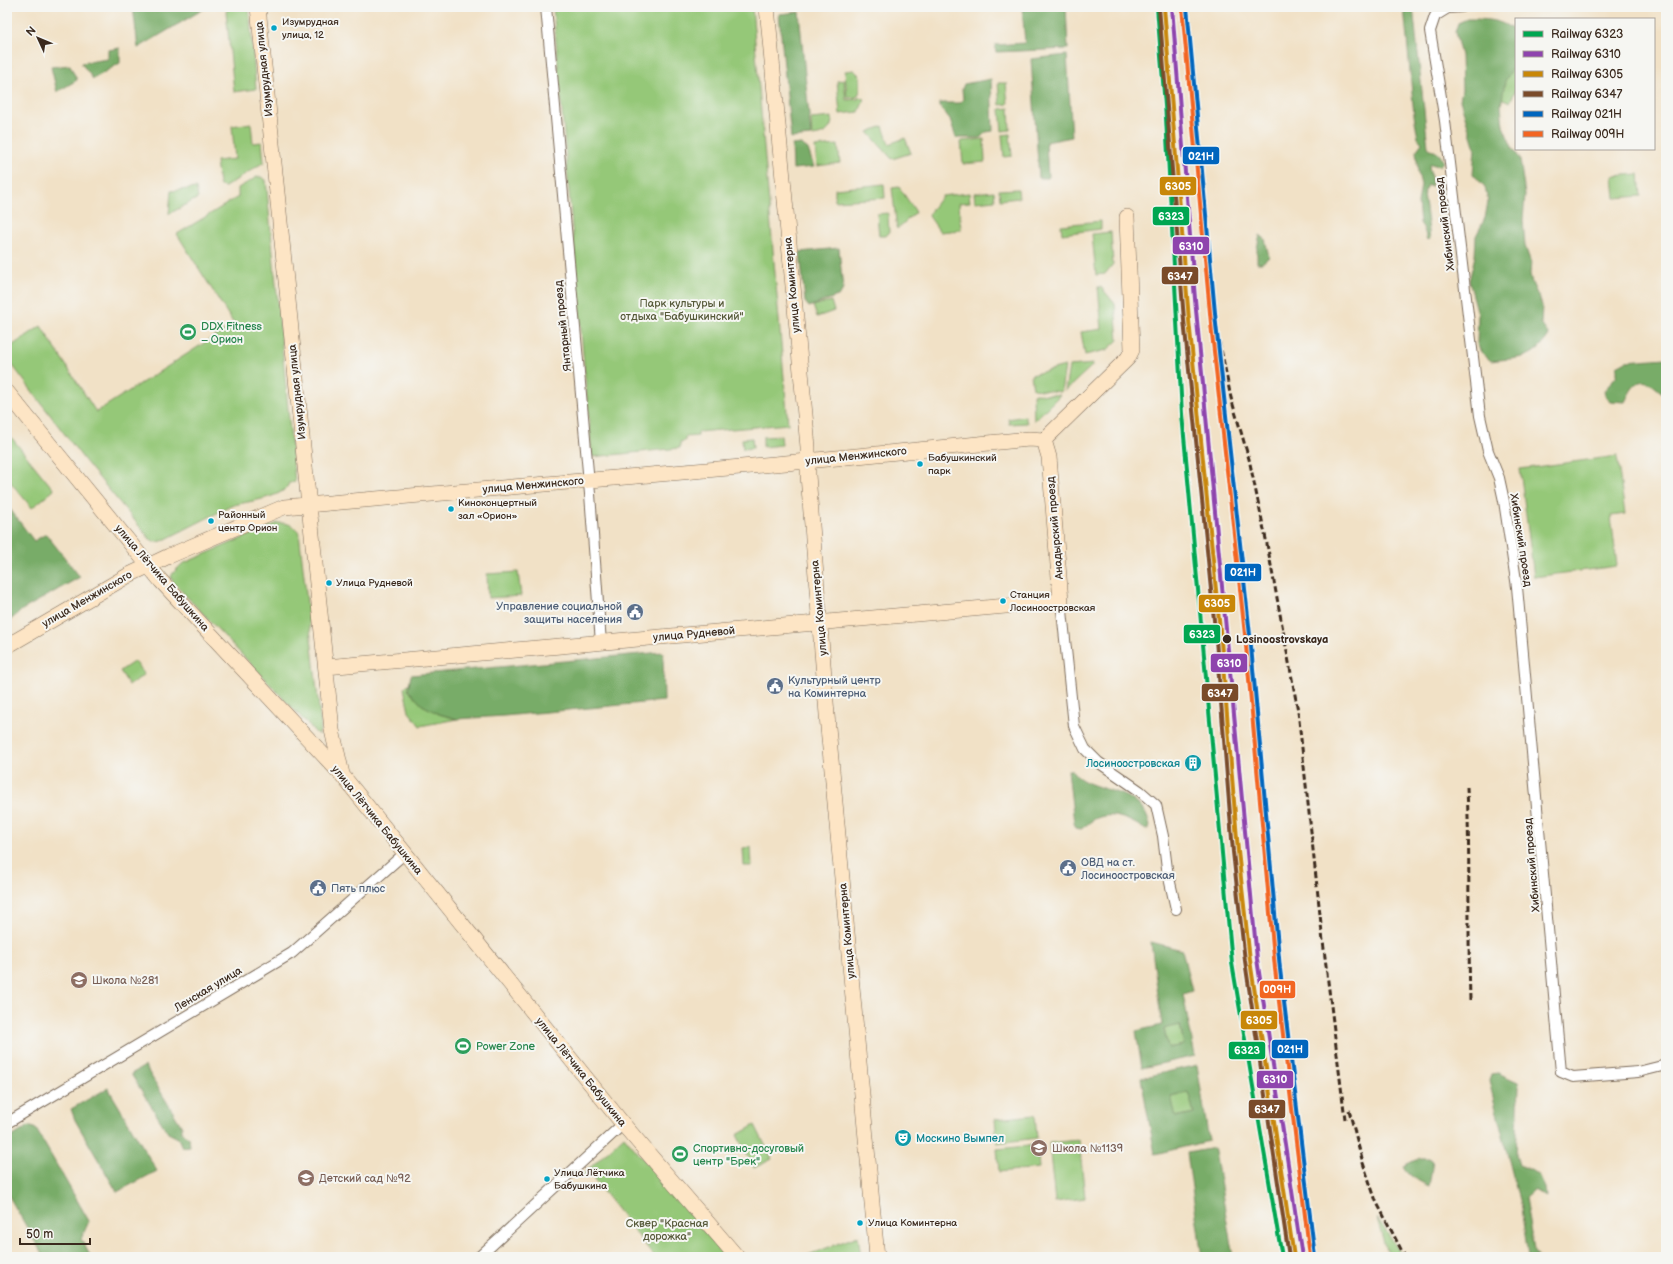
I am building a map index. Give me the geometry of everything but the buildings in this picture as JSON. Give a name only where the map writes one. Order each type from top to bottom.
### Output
[{"type":"street","name":"Изумрудная улица","points":[[258,7],[332,730],[342,776]]},
{"type":"street","name":"Янтарный проезд","points":[[546,7],[589,480],[601,643]]},
{"type":"street","name":"улица Коминтерна","points":[[766,7],[808,447],[807,461],[829,734],[877,1257]]},
{"type":"street","name":"Хибинский проезд","points":[[1462,7],[1448,8],[1435,16],[1430,31],[1445,120],[1480,416],[1488,452],[1498,478],[1504,501],[1517,587],[1561,1072],[1573,1077],[1638,1072],[1666,1065]]},
{"type":"street","points":[[1044,440],[1128,358],[1132,350],[1127,217]]},
{"type":"street","name":"улица Лётчика Бабушкина","points":[[7,392],[148,566],[342,776],[623,1124],[737,1257]]},
{"type":"street","name":"улица Менжинского","points":[[7,646],[97,592],[148,566],[278,509],[807,461],[1029,439],[1044,440]]},
{"type":"street","name":"Анадырский проезд","points":[[1044,440],[1049,457],[1061,601],[1074,726],[1085,749],[1098,762],[1149,798],[1158,810],[1167,869],[1176,909]]},
{"type":"street","name":"улица Рудневой","points":[[326,668],[1061,601]]},
{"type":"street","name":"Ленская улица","points":[[7,1123],[292,953],[404,853]]},
{"type":"street","points":[[479,1257],[623,1124]]},
{"type":"green space","points":[[133,7],[207,7],[138,48]]},
{"type":"green space","points":[[233,7],[249,7],[256,89],[234,92],[226,11]]},
{"type":"green space","name":"Парк культуры и отдыха \"Бабушкинский\"","points":[[553,7],[752,7],[788,424],[698,432],[698,436],[685,437],[685,441],[680,442],[680,448],[592,457]]},
{"type":"green space","points":[[1022,7],[1066,7],[1068,49],[996,52],[995,45],[1025,43]]},
{"type":"green space","points":[[1404,7],[1413,7],[1428,147],[1439,154],[1443,162],[1439,166],[1431,164],[1429,166],[1432,184],[1431,187],[1428,185],[1424,193],[1430,239],[1427,240],[1424,229],[1420,223],[1418,203],[1421,185],[1418,173],[1416,151],[1422,143],[1418,138],[1414,115]]},
{"type":"green space","points":[[799,12],[811,136],[791,138],[779,14]]},
{"type":"green space","points":[[1467,19],[1486,20],[1504,24],[1514,31],[1515,64],[1505,81],[1501,106],[1503,126],[1512,147],[1520,159],[1525,195],[1523,220],[1525,246],[1531,263],[1530,274],[1532,283],[1542,305],[1541,324],[1549,335],[1531,354],[1518,358],[1491,361],[1481,352],[1477,344],[1478,314],[1469,281],[1475,256],[1476,236],[1485,218],[1488,202],[1485,187],[1473,174],[1475,148],[1460,100],[1462,90],[1461,56],[1455,32],[1458,23]]},
{"type":"green space","points":[[120,48],[120,63],[93,79],[81,63],[108,59],[108,50]]},
{"type":"green space","points":[[1067,55],[1072,137],[1046,142],[1048,178],[1039,178],[1031,59]]},
{"type":"green space","points":[[1508,61],[1515,64],[1515,91],[1510,102],[1492,94]]},
{"type":"green space","points":[[70,65],[77,80],[57,92],[51,67]]},
{"type":"green space","points":[[854,70],[860,76],[860,91],[857,97],[847,98],[845,71]]},
{"type":"green space","points":[[991,79],[993,131],[986,132],[980,138],[956,138],[950,119],[940,107],[940,103],[960,103],[963,99],[962,89],[964,84]]},
{"type":"green space","points":[[844,80],[846,100],[858,99],[859,97],[864,99],[859,112],[840,114],[837,81]]},
{"type":"green space","points":[[998,83],[1006,83],[1008,104],[1000,105]]},
{"type":"green space","points":[[1009,108],[1010,130],[1002,131],[1000,109]]},
{"type":"green space","points":[[832,117],[831,125],[827,131],[812,136],[811,119]]},
{"type":"green space","points":[[251,123],[253,143],[262,142],[264,162],[225,187],[220,186],[216,161],[235,159],[232,126]]},
{"type":"green space","points":[[883,126],[889,144],[905,138],[911,153],[892,159],[868,132]]},
{"type":"green space","points":[[1010,134],[1012,156],[1004,157],[1002,135]]},
{"type":"green space","points":[[984,139],[985,162],[963,164],[961,141]]},
{"type":"green space","points":[[801,144],[808,149],[814,167],[793,169],[792,145]]},
{"type":"green space","points":[[838,145],[840,163],[817,166],[815,147]]},
{"type":"green space","points":[[1639,174],[1641,196],[1615,198],[1613,176]]},
{"type":"green space","points":[[257,177],[261,177],[266,180],[295,482],[289,483],[280,493],[263,499],[231,506],[162,541],[155,542],[150,539],[85,461],[7,358],[7,349],[41,326],[96,412],[234,324],[177,234],[238,197],[238,188]]},
{"type":"green space","points":[[884,184],[885,198],[835,201],[835,189]]},
{"type":"green space","points":[[899,187],[916,212],[897,229],[892,188]]},
{"type":"green space","points":[[196,188],[198,198],[169,214],[171,191]]},
{"type":"green space","points":[[1018,189],[1019,198],[1000,200],[999,190]]},
{"type":"green space","points":[[994,191],[995,200],[975,202],[974,193]]},
{"type":"green space","points":[[969,193],[970,202],[959,203],[961,230],[940,232],[929,216],[930,212],[942,196]]},
{"type":"green space","points":[[888,213],[889,233],[886,236],[879,236],[877,214]]},
{"type":"green space","points":[[1101,221],[1101,229],[1062,234],[1061,225]]},
{"type":"green space","points":[[1111,232],[1113,264],[1105,274],[1096,275],[1092,234]]},
{"type":"green space","points":[[1260,235],[1265,239],[1269,257],[1262,263],[1257,263],[1257,248]]},
{"type":"green space","points":[[839,248],[843,289],[840,295],[809,307],[805,302],[800,252]]},
{"type":"green space","points":[[1098,287],[1101,287],[1115,304],[1118,340],[1107,350],[1085,355],[1081,332],[1102,329]]},
{"type":"green space","points":[[831,301],[834,311],[817,317],[813,306]]},
{"type":"green space","points":[[1666,358],[1666,393],[1664,394],[1651,384],[1644,381],[1640,382],[1634,387],[1625,402],[1610,401],[1605,396],[1604,391],[1617,375],[1617,366],[1626,361]]},
{"type":"green space","points":[[1094,364],[1065,391],[1069,366]]},
{"type":"green space","points":[[1065,366],[1061,392],[1033,389],[1031,375]]},
{"type":"green space","points":[[1033,394],[1060,395],[1034,421]]},
{"type":"green space","points":[[1025,416],[1027,423],[1009,424],[1008,419]]},
{"type":"green space","points":[[7,432],[54,490],[32,508],[7,478]]},
{"type":"green space","points":[[781,436],[782,445],[763,447],[763,437]]},
{"type":"green space","points":[[752,438],[753,448],[743,449],[742,439]]},
{"type":"green space","points":[[1617,456],[1625,514],[1611,516],[1617,566],[1534,577],[1520,469]]},
{"type":"green space","points":[[7,505],[34,541],[46,534],[80,577],[22,610],[7,623]]},
{"type":"green space","points":[[278,523],[290,524],[299,532],[321,726],[319,734],[317,734],[173,582],[171,577],[182,564]]},
{"type":"green space","points":[[518,572],[521,596],[488,598],[487,574]]},
{"type":"green space","points":[[663,652],[664,701],[457,719],[439,714],[422,705],[408,690],[411,675]]},
{"type":"green space","points":[[135,661],[144,675],[129,685],[120,671]]},
{"type":"green space","points":[[409,683],[408,690],[439,714],[457,719],[420,726],[409,712],[404,688]]},
{"type":"green space","points":[[1068,770],[1072,770],[1079,778],[1088,783],[1126,796],[1137,803],[1145,813],[1150,827],[1146,830],[1123,818],[1116,816],[1103,816],[1095,819],[1081,829],[1076,828],[1074,823]]},
{"type":"green space","points":[[751,847],[752,866],[744,866],[743,848]]},
{"type":"green space","points":[[1151,942],[1182,950],[1192,991],[1183,994],[1195,1056],[1142,1068],[1136,1031],[1162,1025]],"holes":[[[1180,1025],[1184,1045],[1168,1048],[1164,1029]]]},
{"type":"green space","points":[[1180,1025],[1184,1045],[1168,1048],[1164,1028]]},
{"type":"green space","points":[[1197,1065],[1209,1141],[1155,1154],[1141,1078]],"holes":[[[1188,1092],[1194,1113],[1176,1117],[1171,1096]]]},
{"type":"green space","points":[[145,1066],[182,1127],[182,1133],[189,1137],[190,1146],[182,1147],[178,1138],[168,1133],[131,1074]]},
{"type":"green space","points":[[1498,1073],[1518,1082],[1516,1155],[1519,1165],[1539,1174],[1545,1187],[1546,1197],[1534,1190],[1525,1198],[1534,1250],[1538,1257],[1528,1257],[1521,1208],[1489,1081],[1491,1074]]},
{"type":"green space","points":[[108,1088],[157,1171],[117,1192],[75,1120],[71,1109]]},
{"type":"green space","points":[[1189,1091],[1194,1113],[1175,1117],[1170,1096]]},
{"type":"green space","points":[[1035,1115],[1037,1138],[997,1143],[995,1119]]},
{"type":"green space","points":[[755,1125],[772,1159],[754,1168],[737,1135]]},
{"type":"green space","points":[[29,1126],[36,1129],[89,1221],[81,1239],[91,1257],[44,1257],[7,1193],[7,1140]]},
{"type":"green space","name":"Сквер \"Красная дорожка\"","points":[[624,1136],[725,1257],[655,1257],[591,1176],[581,1176]]},
{"type":"green space","points":[[1079,1140],[1085,1198],[1055,1202],[1049,1143]]},
{"type":"green space","points":[[1037,1145],[1039,1168],[999,1172],[997,1149]]},
{"type":"green space","points":[[1214,1148],[1233,1257],[1202,1257],[1187,1153]]},
{"type":"green space","points":[[1420,1158],[1429,1158],[1433,1161],[1429,1186],[1411,1176],[1403,1166]]},
{"type":"green space","points":[[1377,1218],[1402,1255],[1403,1257],[1388,1257]]},
{"type":"green space","points":[[858,1236],[861,1257],[803,1257]]},
{"type":"railway","points":[[1216,324],[1231,398],[1249,459],[1267,544],[1298,711],[1322,933],[1345,1119]]},
{"type":"railway","points":[[1467,787],[1470,1000]]},
{"type":"railway","points":[[1349,1110],[1363,1163],[1376,1201],[1405,1257]]},
{"type":"rail line","name":"6323","points":[[1157,7],[1166,118],[1182,414],[1232,963],[1282,1257]]},
{"type":"rail line","name":"6347","points":[[1159,7],[1184,320],[1216,640],[1233,852],[1245,961],[1289,1257]]},
{"type":"rail line","name":"6305","points":[[1164,7],[1189,320],[1221,640],[1238,851],[1250,960],[1294,1257]]},
{"type":"rail line","name":"6310","points":[[1172,7],[1195,299],[1257,959],[1302,1257]]},
{"type":"rail line","name":"009Н","points":[[1182,7],[1211,324],[1245,635],[1275,969],[1310,1257]]},
{"type":"rail line","name":"021Н","points":[[1187,7],[1216,324],[1250,635],[1280,969],[1315,1257]]},
{"type":"place","name":"Изумрудная улица, 12","points":[[274,28]]},
{"type":"place","name":"DDX Fitness – Орион","points":[[188,332]]},
{"type":"place","name":"Бабушкинский парк","points":[[920,464]]},
{"type":"place","name":"Киноконцертный зал «Орион»","points":[[451,509]]},
{"type":"place","name":"Районный центр Орион","points":[[211,521]]},
{"type":"place","name":"Улица Рудневой","points":[[329,583]]},
{"type":"place","name":"Станция Лосиноостровская","points":[[1003,601]]},
{"type":"place","name":"Управление социальной защиты населения","points":[[635,612]]},
{"type":"place","name":"Losinoostrovskaya","points":[[1227,639]]},
{"type":"place","name":"Культурный центр на Коминтерна","points":[[775,686]]},
{"type":"place","name":"Лосиноостровская","points":[[1193,763]]},
{"type":"place","name":"ОВД на ст. Лосиноостровская","points":[[1068,868]]},
{"type":"place","name":"Пять плюс","points":[[318,888]]},
{"type":"place","name":"Школа №281","points":[[79,980]]},
{"type":"place","name":"Power Zone","points":[[463,1046]]},
{"type":"place","name":"Москино Вымпел","points":[[903,1138]]},
{"type":"place","name":"Школа №1139","points":[[1039,1148]]},
{"type":"place","name":"Спортивно-досуговый центр \"Брек\"","points":[[680,1154]]},
{"type":"place","name":"Детский сад №92","points":[[306,1178]]},
{"type":"place","name":"Улица Лётчика Бабушкина","points":[[547,1179]]},
{"type":"place","name":"Улица Коминтерна","points":[[860,1223]]}]
